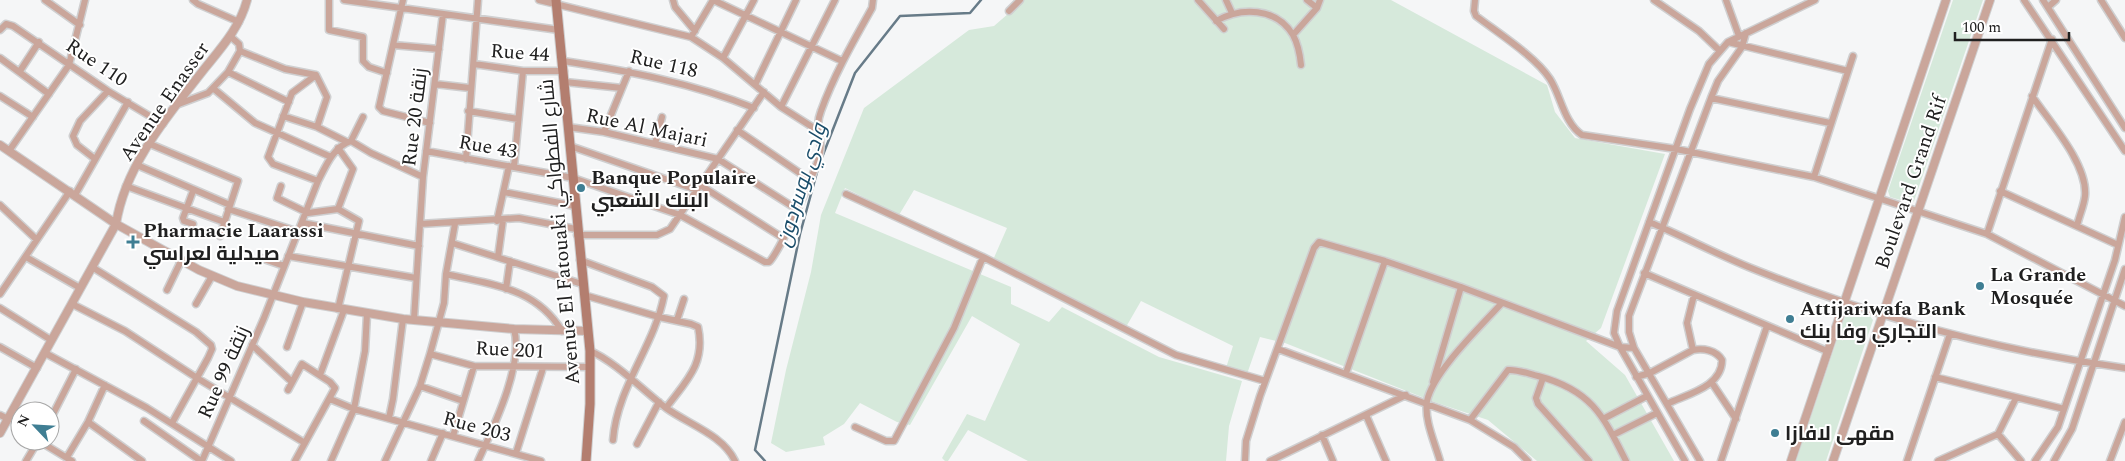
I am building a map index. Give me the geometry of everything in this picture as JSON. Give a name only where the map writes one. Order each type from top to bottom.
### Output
[{"type":"main road","name":"Avenue El Fatouaki شارع الفطواكي","points":[[556,2],[590,351],[590,404],[586,461]]},
{"type":"street","points":[[44,0],[80,25]]},
{"type":"street","points":[[9,151],[69,65],[85,0]]},
{"type":"street","points":[[193,0],[239,22]]},
{"type":"street","name":"Avenue Enasser","points":[[0,433],[116,224],[126,186],[137,166],[163,124],[230,36],[239,22],[247,0]]},
{"type":"street","points":[[329,0],[330,30],[363,38],[363,61],[369,67],[387,73]]},
{"type":"street","points":[[344,0],[402,4],[443,14],[560,30]]},
{"type":"street","points":[[466,159],[468,111],[474,64],[478,0]]},
{"type":"street","points":[[539,0],[556,2],[693,34]]},
{"type":"street","points":[[673,0],[675,7],[693,34],[781,107],[817,130]]},
{"type":"street","points":[[693,34],[713,0],[842,61]]},
{"type":"street","points":[[723,58],[754,0]]},
{"type":"street","points":[[756,85],[796,0]]},
{"type":"street","points":[[781,107],[835,0]]},
{"type":"street","points":[[570,146],[699,188],[783,238],[798,210],[820,153],[820,140],[817,130],[820,112],[842,61],[872,8],[873,0]]},
{"type":"street","points":[[1009,11],[1020,0]]},
{"type":"street","points":[[1198,0],[1224,29]]},
{"type":"street","points":[[1226,0],[1232,13]]},
{"type":"street","points":[[1308,0],[1317,8]]},
{"type":"street","points":[[1293,35],[1317,8],[1320,0]]},
{"type":"street","points":[[1475,0],[1474,11],[1476,16],[1537,63],[1550,79],[1577,131],[1591,137],[1676,149],[1814,176],[1987,234],[2125,306]]},
{"type":"street","points":[[1654,0],[1699,31],[1720,51]]},
{"type":"street","points":[[1700,461],[1634,348],[1629,332],[1629,316],[1689,152],[1718,81],[1742,47],[1742,35],[1726,0]]},
{"type":"street","points":[[1684,461],[1620,347],[1614,333],[1614,322],[1649,222],[1709,64],[1728,42],[1815,0]]},
{"type":"street","name":"Boulevard Grand Rif","points":[[1791,461],[1946,0]]},
{"type":"street","name":"Boulevard Grand Rif","points":[[1833,461],[1990,0]]},
{"type":"street","points":[[2024,0],[2052,39],[2125,151]]},
{"type":"street","points":[[2043,0],[2125,128]]},
{"type":"street","points":[[2048,7],[2056,0]]},
{"type":"street","points":[[2101,0],[2125,38]]},
{"type":"street","points":[[402,4],[378,107],[386,112],[430,122]]},
{"type":"street","points":[[1216,20],[1232,13],[1252,11],[1264,13],[1284,25],[1293,35],[1302,65]]},
{"type":"street","name":"Rue 20 زنقة","points":[[414,319],[423,177],[443,14]]},
{"type":"street","name":"Rue 110","points":[[0,30],[6,24],[13,26],[108,91],[163,124]]},
{"type":"street","points":[[176,106],[214,89],[228,72],[240,51],[238,42],[230,36]]},
{"type":"street","points":[[1987,234],[2052,39]]},
{"type":"street","points":[[20,71],[39,42]]},
{"type":"street","points":[[1728,42],[1742,47],[1848,71]]},
{"type":"street","points":[[393,45],[439,49]]},
{"type":"street","points":[[240,51],[285,69],[316,74]]},
{"type":"street","points":[[1814,176],[1853,56]]},
{"type":"street","points":[[0,58],[49,94]]},
{"type":"street","name":"Rue 118","points":[[563,61],[629,71],[701,89],[754,108]]},
{"type":"street","name":"Rue 44","points":[[474,64],[523,71],[564,71]]},
{"type":"street","points":[[498,257],[500,220],[504,192],[511,166],[523,71]]},
{"type":"street","points":[[604,132],[629,71]]},
{"type":"street","points":[[228,72],[288,102]]},
{"type":"street","points":[[316,74],[297,88],[288,102],[268,159],[282,168],[318,181]]},
{"type":"street","points":[[316,74],[327,97],[317,127]]},
{"type":"street","points":[[565,82],[622,88]]},
{"type":"street","points":[[435,84],[470,88]]},
{"type":"street","points":[[214,89],[255,123],[331,156]]},
{"type":"street","points":[[95,159],[76,145],[73,136],[80,121],[108,91]]},
{"type":"street","points":[[420,224],[532,220],[577,232],[657,234],[670,229],[764,92]]},
{"type":"street","points":[[0,96],[33,117]]},
{"type":"street","points":[[2032,96],[2073,155],[2080,170],[2085,195],[2077,226]]},
{"type":"street","points":[[1711,98],[1830,123]]},
{"type":"street","points":[[0,294],[36,239],[72,193],[95,159],[128,102]]},
{"type":"street","points":[[468,111],[518,120]]},
{"type":"street","points":[[283,116],[317,127],[423,177]]},
{"type":"street","points":[[349,141],[363,117]]},
{"type":"street","points":[[655,144],[662,118]]},
{"type":"street","name":"Rue Al Majari","points":[[568,127],[604,132],[718,159],[798,210]]},
{"type":"street","points":[[737,130],[810,180]]},
{"type":"street","name":"Rue 99 زنقة","points":[[201,461],[274,295],[288,256],[308,212],[318,181],[331,156],[338,148],[349,141]]},
{"type":"street","points":[[150,144],[238,181],[220,236]]},
{"type":"street","points":[[0,145],[116,224],[181,261],[238,286],[341,310],[403,319],[514,329],[588,331]]},
{"type":"street","points":[[338,148],[353,169],[338,209]]},
{"type":"street","name":"Rue 43","points":[[426,151],[572,178],[680,215],[765,262],[771,261],[783,238]]},
{"type":"street","points":[[137,166],[229,207],[300,232]]},
{"type":"street","points":[[126,186],[224,222]]},
{"type":"street","points":[[281,186],[277,198],[308,212],[338,209],[359,221],[341,310],[320,375]]},
{"type":"street","points":[[193,191],[186,208],[184,221],[193,224]]},
{"type":"street","points":[[2000,191],[2118,245]]},
{"type":"street","points":[[504,192],[575,206]]},
{"type":"street","points":[[846,194],[983,257],[1176,355],[1265,381]]},
{"type":"street","points":[[0,205],[36,239]]},
{"type":"street","points":[[2035,461],[2051,440],[2064,409],[2104,294],[2125,217]]},
{"type":"street","points":[[1649,222],[1755,270],[1882,314],[1950,334],[2079,362],[2125,368]]},
{"type":"street","points":[[303,223],[419,246]]},
{"type":"street","points":[[385,461],[405,422],[420,386],[430,354],[444,303],[446,274],[455,224]]},
{"type":"street","points":[[1245,461],[1246,441],[1265,381],[1314,248],[1319,242],[1385,261],[1461,287],[1501,304],[1620,347],[1634,348]]},
{"type":"street","points":[[452,243],[582,284]]},
{"type":"street","points":[[288,256],[416,278]]},
{"type":"street","points":[[26,257],[80,288]]},
{"type":"street","points":[[855,427],[886,441],[894,441],[954,328],[983,257]]},
{"type":"street","points":[[262,258],[284,266]]},
{"type":"street","points":[[580,260],[661,292],[664,296],[659,317],[629,379],[619,407],[613,440]]},
{"type":"street","points":[[166,290],[181,261]]},
{"type":"street","points":[[506,289],[510,261]]},
{"type":"street","points":[[1346,373],[1385,261]]},
{"type":"street","points":[[92,267],[209,341],[212,349],[208,358],[172,423]]},
{"type":"street","points":[[2054,461],[2072,429],[2125,269]]},
{"type":"street","points":[[446,274],[506,289],[533,299],[556,321],[562,331]]},
{"type":"street","points":[[1644,274],[1827,351]]},
{"type":"street","points":[[196,304],[212,276]]},
{"type":"street","points":[[1440,461],[1430,428],[1427,403],[1461,287]]},
{"type":"street","points":[[1692,350],[1687,323],[1694,294]]},
{"type":"street","points":[[584,295],[698,327],[700,357],[690,377],[666,408]]},
{"type":"street","points":[[677,320],[684,298]]},
{"type":"street","points":[[287,346],[303,302]]},
{"type":"street","points":[[72,304],[125,331],[197,378],[305,443]]},
{"type":"street","points":[[1432,388],[1459,351],[1501,304]]},
{"type":"street","points":[[0,308],[51,340]]},
{"type":"street","points":[[331,461],[354,409],[365,351],[367,314]]},
{"type":"street","points":[[389,418],[403,319]]},
{"type":"street","points":[[1721,461],[1767,326]]},
{"type":"street","points":[[478,461],[513,368],[516,343],[514,329]]},
{"type":"street","points":[[1907,461],[1950,334]]},
{"type":"street","points":[[252,345],[291,382]]},
{"type":"street","points":[[0,347],[37,368]]},
{"type":"street","points":[[1278,350],[1346,373],[1470,420],[1514,447],[1528,461]]},
{"type":"street","points":[[1636,376],[1650,373],[1692,350],[1707,350],[1719,356],[1722,360],[1720,371],[1712,383],[1667,404]]},
{"type":"street","points":[[590,351],[666,408],[716,440],[732,455],[735,461]]},
{"type":"street","points":[[44,353],[172,423],[231,461]]},
{"type":"street","name":"Rue 201","points":[[430,354],[474,366],[513,368],[590,367]]},
{"type":"street","points":[[288,390],[301,364],[320,375],[335,387],[330,400],[296,461]]},
{"type":"street","points":[[453,436],[474,366]]},
{"type":"street","points":[[520,456],[543,368]]},
{"type":"street","points":[[60,401],[76,369]]},
{"type":"street","points":[[1470,420],[1508,370],[1543,378],[1581,395],[1595,407],[1613,435],[1626,461]]},
{"type":"street","points":[[1935,377],[2064,409]]},
{"type":"street","points":[[1543,378],[1536,398],[1538,404],[1589,461]]},
{"type":"street","points":[[1712,383],[1736,419]]},
{"type":"street","points":[[56,451],[69,459],[105,385]]},
{"type":"street","points":[[420,386],[463,401]]},
{"type":"street","points":[[1270,461],[1282,458],[1322,435],[1406,395]]},
{"type":"street","points":[[1603,419],[1647,396]]},
{"type":"street","points":[[1938,461],[1998,434],[2016,398]]},
{"type":"street","name":"Rue 203","points":[[330,400],[354,409],[541,461]]},
{"type":"street","points":[[637,444],[660,402]]},
{"type":"street","points":[[1613,435],[1657,413]]},
{"type":"street","points":[[0,415],[8,419]]},
{"type":"street","points":[[1366,415],[1386,461]]},
{"type":"street","points":[[144,421],[201,461]]},
{"type":"street","points":[[88,422],[142,461]]},
{"type":"street","points":[[2110,461],[2125,422]]},
{"type":"street","points":[[432,461],[443,433]]},
{"type":"street","points":[[1998,434],[2020,461]]},
{"type":"street","points":[[1322,435],[1333,461]]},
{"type":"green space","points":[[1024,0],[1391,0],[1547,85],[1555,112],[1575,138],[1665,154],[1601,328],[1586,341],[1625,375],[1674,461],[1537,461],[1488,420],[1437,403],[1285,343],[1260,337],[1247,374],[1226,368],[1233,346],[1141,301],[1126,327],[993,260],[1007,228],[914,190],[899,215],[845,188],[835,213],[1011,287],[1011,304],[1049,322],[1062,307],[1159,357],[1242,381],[1229,426],[1226,461],[1028,461],[968,430],[948,461],[945,461],[942,458],[967,414],[985,421],[1020,344],[972,316],[910,425],[897,422],[860,403],[844,424],[823,437],[825,445],[786,452],[771,443],[786,370],[811,272],[821,215],[864,108],[969,30],[994,26]]},
{"type":"green space","points":[[1953,0],[1983,0],[1914,201],[1911,203],[1890,197],[1888,191]]},
{"type":"green space","points":[[1852,310],[1870,316],[1873,320],[1826,461],[1796,461],[1846,313]]},
{"type":"waterway","name":"وادي بوسردون","points":[[765,461],[755,450],[800,234],[819,165],[855,73],[900,16],[970,13],[981,0]]},
{"type":"place","name":"Banque Populaire البنك الشعبي","points":[[581,188]]},
{"type":"place","name":"Pharmacie Laarassi صيدلية لعراسي","points":[[133,242]]},
{"type":"place","name":"La Grande Mosquée","points":[[1980,286]]},
{"type":"place","name":"Attijariwafa Bank التجاري وفا بنك","points":[[1790,319]]},
{"type":"place","name":"مقهى لافازا","points":[[1775,433]]}]
